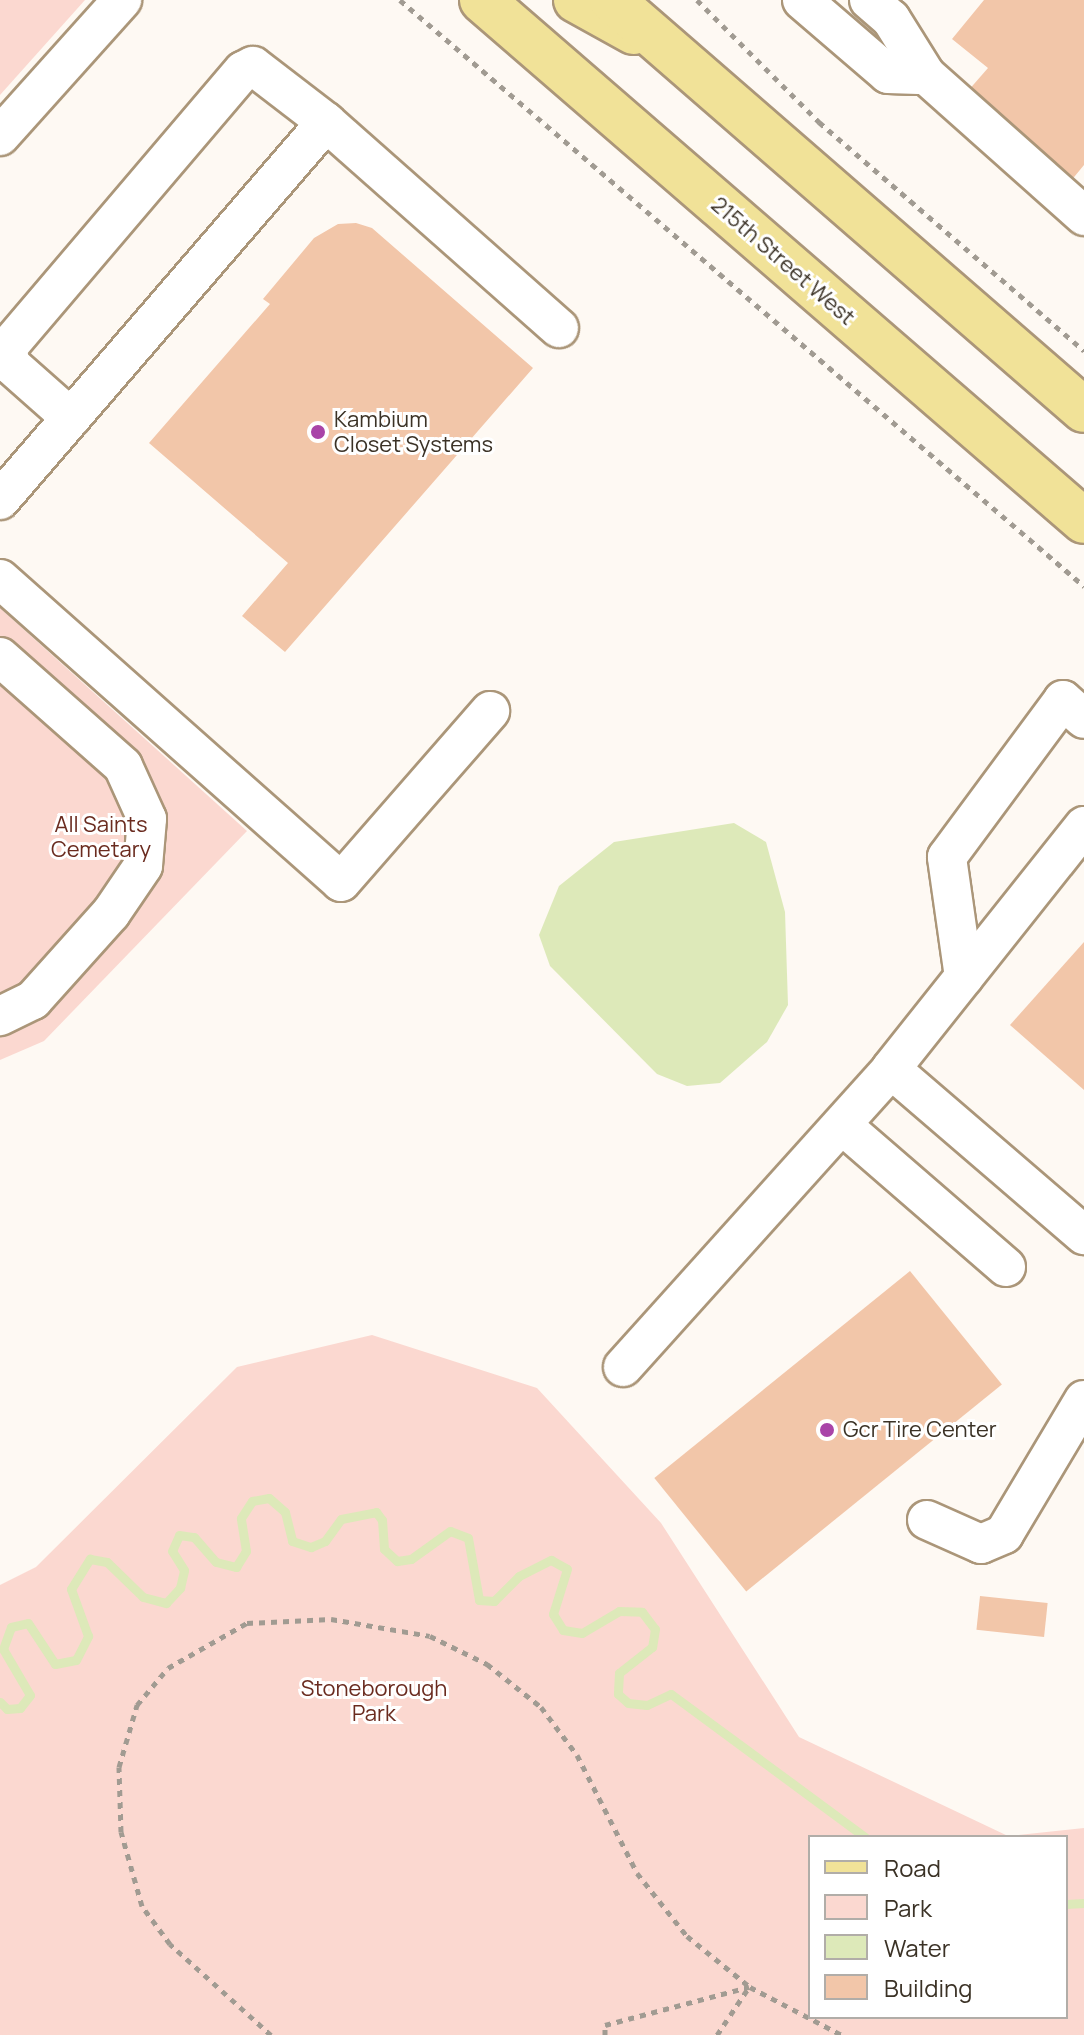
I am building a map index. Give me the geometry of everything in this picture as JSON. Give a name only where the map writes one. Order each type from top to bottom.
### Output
[{"type":"main road","name":"215th Street West","points":[[482,0],[1084,521]]},
{"type":"main road","points":[[576,0],[678,57]]},
{"type":"main road","points":[[612,0],[1084,410]]},
{"type":"street","points":[[0,136],[122,0]]},
{"type":"street","points":[[802,0],[888,74],[926,75]]},
{"type":"street","points":[[869,0],[891,19],[926,75],[1084,216]]},
{"type":"street","points":[[71,418],[11,365],[7,348],[243,71],[253,66],[265,70],[326,122],[559,328]]},
{"type":"street","points":[[0,500],[326,122]]},
{"type":"street","points":[[0,579],[341,882],[490,711]]},
{"type":"street","points":[[0,657],[123,766],[147,819],[143,866],[111,913],[33,1000],[0,1016]]},
{"type":"street","points":[[964,977],[947,857],[1063,700],[1084,719]]},
{"type":"street","points":[[623,1367],[891,1069],[1084,826]]},
{"type":"street","points":[[891,1069],[1084,1235]]},
{"type":"street","points":[[842,1125],[1006,1267]]},
{"type":"street","points":[[927,1520],[981,1544],[1004,1534],[1084,1400]]},
{"type":"path","points":[[400,0],[1084,586]]},
{"type":"path","points":[[697,0],[819,122],[1084,351]]},
{"type":"path","points":[[271,2035],[170,1944],[142,1906],[121,1832],[119,1767],[137,1705],[168,1668],[247,1623],[331,1619],[430,1636],[487,1664],[541,1707],[577,1755],[637,1873],[687,1936],[750,1987],[808,2017]]},
{"type":"path","points":[[605,2035],[605,2025],[750,1987]]},
{"type":"path","points":[[717,2035],[750,1987]]},
{"type":"path","points":[[811,2019],[842,2035]]},
{"type":"green space","points":[[0,0],[85,0],[0,95]]},
{"type":"green space","name":"All Saints Cemetary","points":[[0,608],[247,831],[44,1041],[0,1060]]},
{"type":"green space","name":"Stoneborough Park","points":[[372,1335],[537,1388],[661,1523],[799,1737],[1006,1835],[808,1835],[808,2019],[1068,2019],[1068,1835],[1018,1835],[1084,1828],[1084,2035],[0,2035],[0,1585],[36,1567],[237,1367]]},
{"type":"water","points":[[734,823],[766,842],[785,912],[788,1005],[767,1042],[720,1083],[687,1086],[657,1074],[550,966],[539,935],[559,886],[614,842]]},
{"type":"building","points":[[984,0],[1084,0],[1084,165],[1070,182],[967,92],[988,68],[952,39]]},
{"type":"building","name":"Kambium Closet Systems","points":[[356,223],[372,228],[533,368],[285,652],[242,616],[288,563],[149,443],[270,304],[263,299],[314,238],[338,224]]},
{"type":"building","points":[[1084,942],[1084,1090],[1010,1025]]},
{"type":"building","name":"Gcr Tire Center","points":[[910,1271],[1002,1384],[746,1592],[654,1478]]},
{"type":"building","points":[[980,1596],[1048,1603],[1044,1637],[976,1630]]},
{"type":"waterway","points":[[0,1702],[7,1709],[20,1708],[30,1695],[3,1649],[11,1627],[28,1623],[55,1664],[76,1660],[88,1636],[71,1589],[90,1559],[107,1562],[143,1597],[166,1603],[180,1588],[184,1570],[172,1551],[179,1535],[194,1537],[216,1562],[236,1567],[246,1551],[241,1518],[252,1501],[269,1498],[285,1512],[292,1541],[311,1547],[325,1541],[341,1519],[376,1512],[382,1520],[384,1549],[397,1561],[411,1559],[450,1531],[468,1538],[479,1600],[494,1601],[519,1576],[551,1560],[567,1569],[553,1614],[563,1630],[582,1633],[619,1611],[642,1612],[655,1629],[652,1647],[619,1673],[618,1694],[628,1703],[647,1705],[671,1694],[862,1835]]},
{"type":"waterway","points":[[1068,1904],[1084,1903]]},
{"type":"place","name":"Kambium Closet Systems","points":[[318,432]]},
{"type":"place","name":"Gcr Tire Center","points":[[827,1430]]}]
